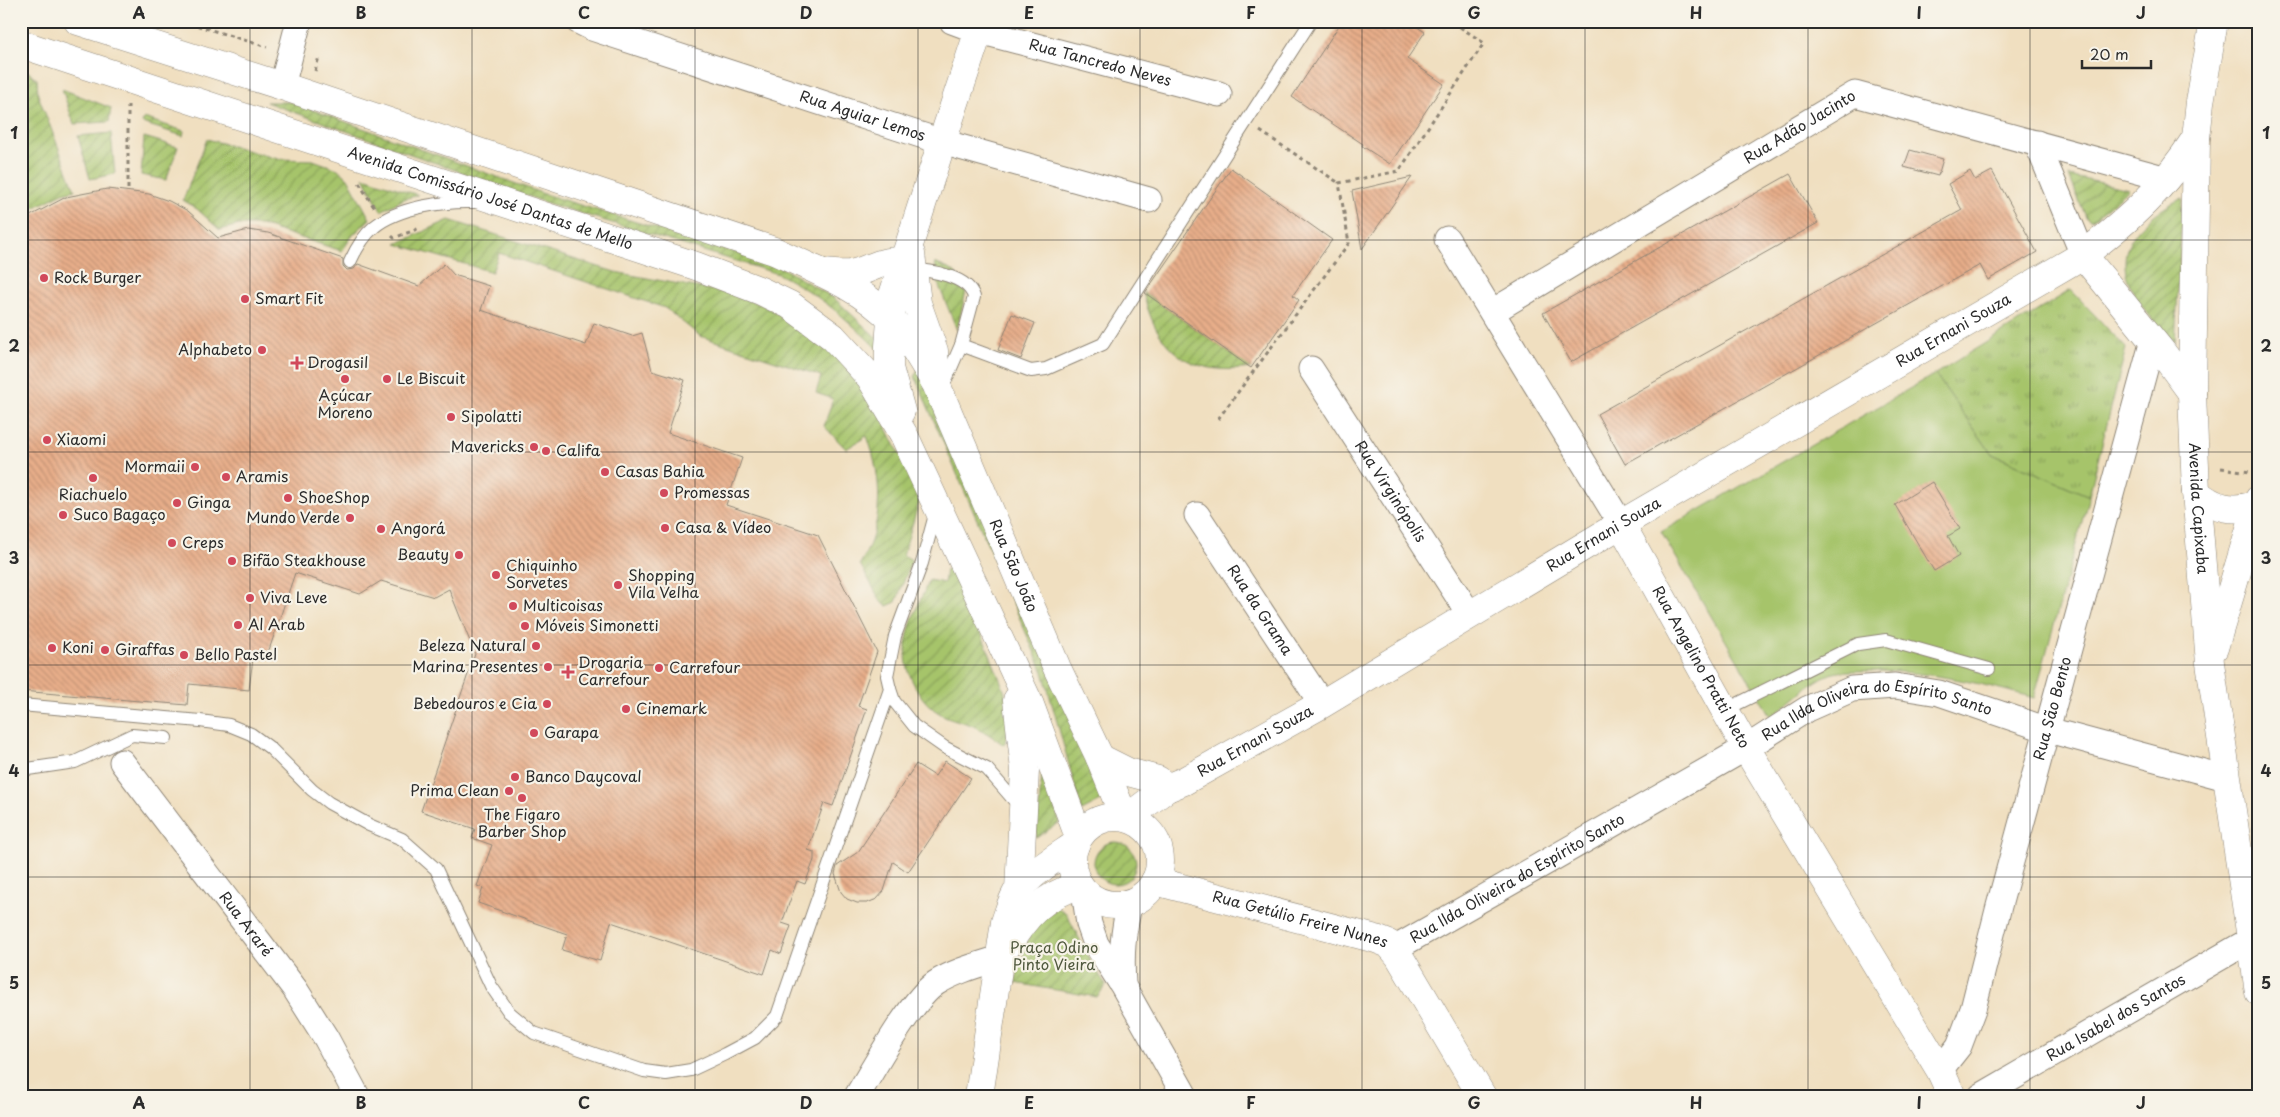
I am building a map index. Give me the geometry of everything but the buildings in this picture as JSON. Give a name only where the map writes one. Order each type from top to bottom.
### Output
[{"type":"main road","points":[[78,21],[282,86],[774,251],[821,272],[871,301],[893,321]]},
{"type":"main road","name":"Avenida Capixaba","points":[[2214,21],[2200,102],[2196,138],[2192,393],[2196,492],[2210,663],[2259,992]]},
{"type":"main road","points":[[981,26],[942,142],[909,259],[893,295],[889,368],[901,407],[904,435],[1030,705],[1077,841],[1072,870],[1082,888],[1105,903],[1130,902],[1144,894],[1155,881],[1160,855],[1153,837],[1146,828],[1126,818],[1107,817],[1098,820],[1084,830],[1077,841],[1046,865],[1019,890]]},
{"type":"main road","name":"Avenida Comissário José Dantas de Mello","points":[[21,44],[696,266],[761,291],[790,305],[833,338],[870,377],[887,403],[904,435]]},
{"type":"main road","name":"Rua Ernani Souza","points":[[1126,818],[1167,788],[1184,781],[1322,704],[1621,524],[2083,255],[2134,214],[2167,179],[2196,138]]},
{"type":"main road","points":[[2116,230],[2108,264],[2117,297]]},
{"type":"main road","points":[[2083,255],[2153,340],[2192,393]]},
{"type":"main road","points":[[821,272],[836,275],[850,274],[886,262],[909,259]]},
{"type":"main road","points":[[909,259],[917,303],[934,351],[938,389]]},
{"type":"main road","name":"Rua São João","points":[[893,321],[911,343],[938,389],[1057,668],[1126,818]]},
{"type":"main road","points":[[2196,492],[2206,501],[2218,507],[2244,509],[2258,503]]},
{"type":"main road","points":[[2210,663],[2258,503]]},
{"type":"main road","name":"Rua Angelino Pratti Neto","points":[[1621,524],[1746,748],[1940,1070],[1952,1096]]},
{"type":"main road","points":[[979,1096],[1005,922],[1019,890],[1025,770],[1019,714],[1011,666]]},
{"type":"main road","points":[[1100,758],[1128,772],[1158,780],[1167,788]]},
{"type":"main road","name":"Rua Getúlio Freire Nunes","points":[[1155,881],[1389,944],[1394,949],[1482,1096]]},
{"type":"main road","points":[[1000,958],[1023,922],[1037,907],[1053,896],[1082,888]]},
{"type":"street","points":[[282,86],[292,55],[299,21]]},
{"type":"street","name":"Rua Tancredo Neves","points":[[952,21],[981,26],[1219,94]]},
{"type":"street","name":"Rua Aguiar Lemos","points":[[589,23],[942,142],[1149,200]]},
{"type":"street","name":"Rua Adão Jacinto","points":[[1492,312],[1855,94],[2167,179]]},
{"type":"street","points":[[2037,143],[2083,255]]},
{"type":"street","name":"Rua Angelino Pratti Neto","points":[[1447,239],[1621,524]]},
{"type":"street","name":"Rua São Bento","points":[[1940,1070],[1959,1046],[1973,1008],[2153,340]]},
{"type":"street","name":"Rua Virginópolis","points":[[1311,369],[1470,615]]},
{"type":"street","name":"Rua da Grama","points":[[1197,515],[1322,704]]},
{"type":"street","name":"Rua Ilda Oliveira do Espírito Santo","points":[[1394,949],[1746,748],[1807,710],[1852,689],[1896,686],[1939,693],[2048,730],[2226,778]]},
{"type":"street","name":"Rua Araré","points":[[122,762],[295,989],[326,1038],[356,1096]]},
{"type":"street","points":[[1082,888],[1096,944],[1123,986],[1185,1096]]},
{"type":"street","points":[[1123,986],[1122,933],[1130,902]]},
{"type":"street","name":"Rua Isabel dos Santos","points":[[1981,1096],[2252,939]]},
{"type":"street","points":[[856,1096],[914,1006],[934,984],[954,973],[1000,958]]},
{"type":"lane","points":[[961,345],[1031,371],[1046,369],[1103,344],[1311,21]]},
{"type":"lane","points":[[350,262],[360,244],[375,226],[420,207],[471,202],[488,203],[532,212]]},
{"type":"lane","points":[[909,259],[948,275],[973,292],[974,297],[961,345],[938,389]]},
{"type":"lane","points":[[937,509],[922,564],[896,636],[887,676],[890,689],[898,707],[914,726],[944,747],[992,772],[1024,811]]},
{"type":"lane","points":[[1725,710],[1858,644],[1867,642],[1886,640],[1989,670]]},
{"type":"lane","points":[[21,706],[229,724],[251,734],[270,748],[298,778],[323,799],[369,825],[402,839],[436,869],[491,986],[509,1012],[534,1033],[644,1071],[666,1074],[691,1070],[725,1054],[755,1038],[777,1016],[890,689]]},
{"type":"lane","points":[[21,770],[75,762],[132,735],[166,738]]},
{"type":"path","points":[[182,21],[318,63]]},
{"type":"path","points":[[1246,122],[1339,183],[1399,171],[1484,43],[1451,21]]},
{"type":"path","points":[[128,104],[128,190]]},
{"type":"path","points":[[1218,419],[1349,243],[1339,183]]},
{"type":"green space","points":[[21,66],[37,79],[38,95],[75,190],[63,193],[29,210],[21,205]]},
{"type":"green space","points":[[62,89],[111,108],[109,122],[74,124]]},
{"type":"green space","points":[[266,102],[291,102],[544,194],[777,265],[834,298],[878,339],[881,353],[857,329],[821,299],[778,274],[544,202]]},
{"type":"green space","points":[[144,118],[184,131],[183,136],[142,123]]},
{"type":"green space","points":[[111,133],[115,174],[90,179],[78,136]]},
{"type":"green space","points":[[144,137],[178,147],[166,180],[141,175]]},
{"type":"green space","points":[[207,139],[278,159],[313,160],[338,169],[348,178],[370,219],[353,235],[342,251],[261,225],[239,225],[220,230],[197,209],[183,200]]},
{"type":"green space","points":[[2069,176],[2129,189],[2094,219],[2090,220],[2086,217]]},
{"type":"green space","points":[[364,177],[418,195],[404,199],[381,211]]},
{"type":"green space","points":[[2183,198],[2175,342],[2151,317],[2131,288],[2126,273],[2125,257],[2130,242],[2142,226],[2161,210]]},
{"type":"green space","points":[[449,220],[615,272],[727,293],[762,305],[791,321],[841,360],[877,408],[917,489],[919,502],[903,555],[912,560],[896,602],[887,606],[881,602],[860,564],[868,549],[873,533],[879,501],[876,469],[867,436],[846,449],[824,426],[833,399],[816,393],[821,376],[700,336],[665,308],[499,253],[492,272],[396,244]]},
{"type":"green space","points":[[935,263],[955,272],[966,291],[957,330],[937,281]]},
{"type":"green space","points":[[2071,290],[2126,348],[2089,496],[1992,454],[1935,374]]},
{"type":"green space","points":[[1143,292],[1251,368],[1210,368],[1179,356],[1167,345],[1157,330],[1149,313]]},
{"type":"green space","points":[[918,369],[1110,796],[1082,811],[1043,672],[915,377]]},
{"type":"green space","points":[[1935,374],[1992,454],[2089,496],[2034,698],[1994,687],[1913,673],[1846,671],[1823,677],[1771,717],[1661,532]]},
{"type":"green space","points":[[946,569],[962,586],[1003,687],[1009,708],[1009,729],[1004,745],[980,729],[947,717],[934,710],[922,698],[911,678],[906,652],[913,616],[929,580],[944,583]]},
{"type":"green space","points":[[1042,774],[1060,822],[1036,838]]},
{"type":"green space","points":[[1111,842],[1119,842],[1130,848],[1136,863],[1130,878],[1119,884],[1111,884],[1100,878],[1094,867],[1094,859],[1100,848]]},
{"type":"green space","name":"Praça Odino Pinto Vieira","points":[[1058,908],[1066,913],[1093,965],[1106,985],[1097,997],[1015,983],[1032,926]]},
{"type":"place","name":"Rock Burger","points":[[44,278]]},
{"type":"place","name":"Smart Fit","points":[[245,299]]},
{"type":"place","name":"Alphabeto","points":[[262,350]]},
{"type":"place","name":"Drogasil","points":[[297,363]]},
{"type":"place","name":"Açúcar Moreno","points":[[345,379]]},
{"type":"place","name":"Le Biscuit","points":[[387,379]]},
{"type":"place","name":"Sipolatti","points":[[451,417]]},
{"type":"place","name":"Xiaomi","points":[[47,440]]},
{"type":"place","name":"Mavericks","points":[[534,447]]},
{"type":"place","name":"Califa","points":[[546,451]]},
{"type":"place","name":"Mormaii","points":[[195,467]]},
{"type":"place","name":"Casas Bahia","points":[[605,472]]},
{"type":"place","name":"Aramis","points":[[226,477]]},
{"type":"place","name":"Riachuelo","points":[[93,478]]},
{"type":"place","name":"Promessas","points":[[664,493]]},
{"type":"place","name":"ShoeShop","points":[[288,498]]},
{"type":"place","name":"Ginga","points":[[177,503]]},
{"type":"place","name":"Suco Bagaço","points":[[63,515]]},
{"type":"place","name":"Mundo Verde","points":[[350,518]]},
{"type":"place","name":"Casa & Vídeo","points":[[665,528]]},
{"type":"place","name":"Angorá","points":[[381,529]]},
{"type":"place","name":"Creps","points":[[172,543]]},
{"type":"place","name":"Beauty","points":[[459,555]]},
{"type":"place","name":"Bifão Steakhouse","points":[[232,561]]},
{"type":"place","name":"Chiquinho Sorvetes","points":[[496,575]]},
{"type":"place","name":"Shopping Vila Velha","points":[[618,585]]},
{"type":"place","name":"Viva Leve","points":[[250,598]]},
{"type":"place","name":"Multicoisas","points":[[513,606]]},
{"type":"place","name":"Al Arab","points":[[238,625]]},
{"type":"place","name":"Móveis Simonetti","points":[[525,626]]},
{"type":"place","name":"Beleza Natural","points":[[536,646]]},
{"type":"place","name":"Koni","points":[[52,648]]},
{"type":"place","name":"Giraffas","points":[[105,650]]},
{"type":"place","name":"Bello Pastel","points":[[184,655]]},
{"type":"place","name":"Marina Presentes","points":[[548,667]]},
{"type":"place","name":"Carrefour","points":[[659,668]]},
{"type":"place","name":"Drogaria Carrefour","points":[[568,672]]},
{"type":"place","name":"Bebedouros e Cia","points":[[547,704]]},
{"type":"place","name":"Cinemark","points":[[626,709]]},
{"type":"place","name":"Garapa","points":[[534,733]]},
{"type":"place","name":"Banco Daycoval","points":[[515,777]]},
{"type":"place","name":"Prima Clean","points":[[509,791]]},
{"type":"place","name":"The Figaro Barber Shop","points":[[522,798]]}]
